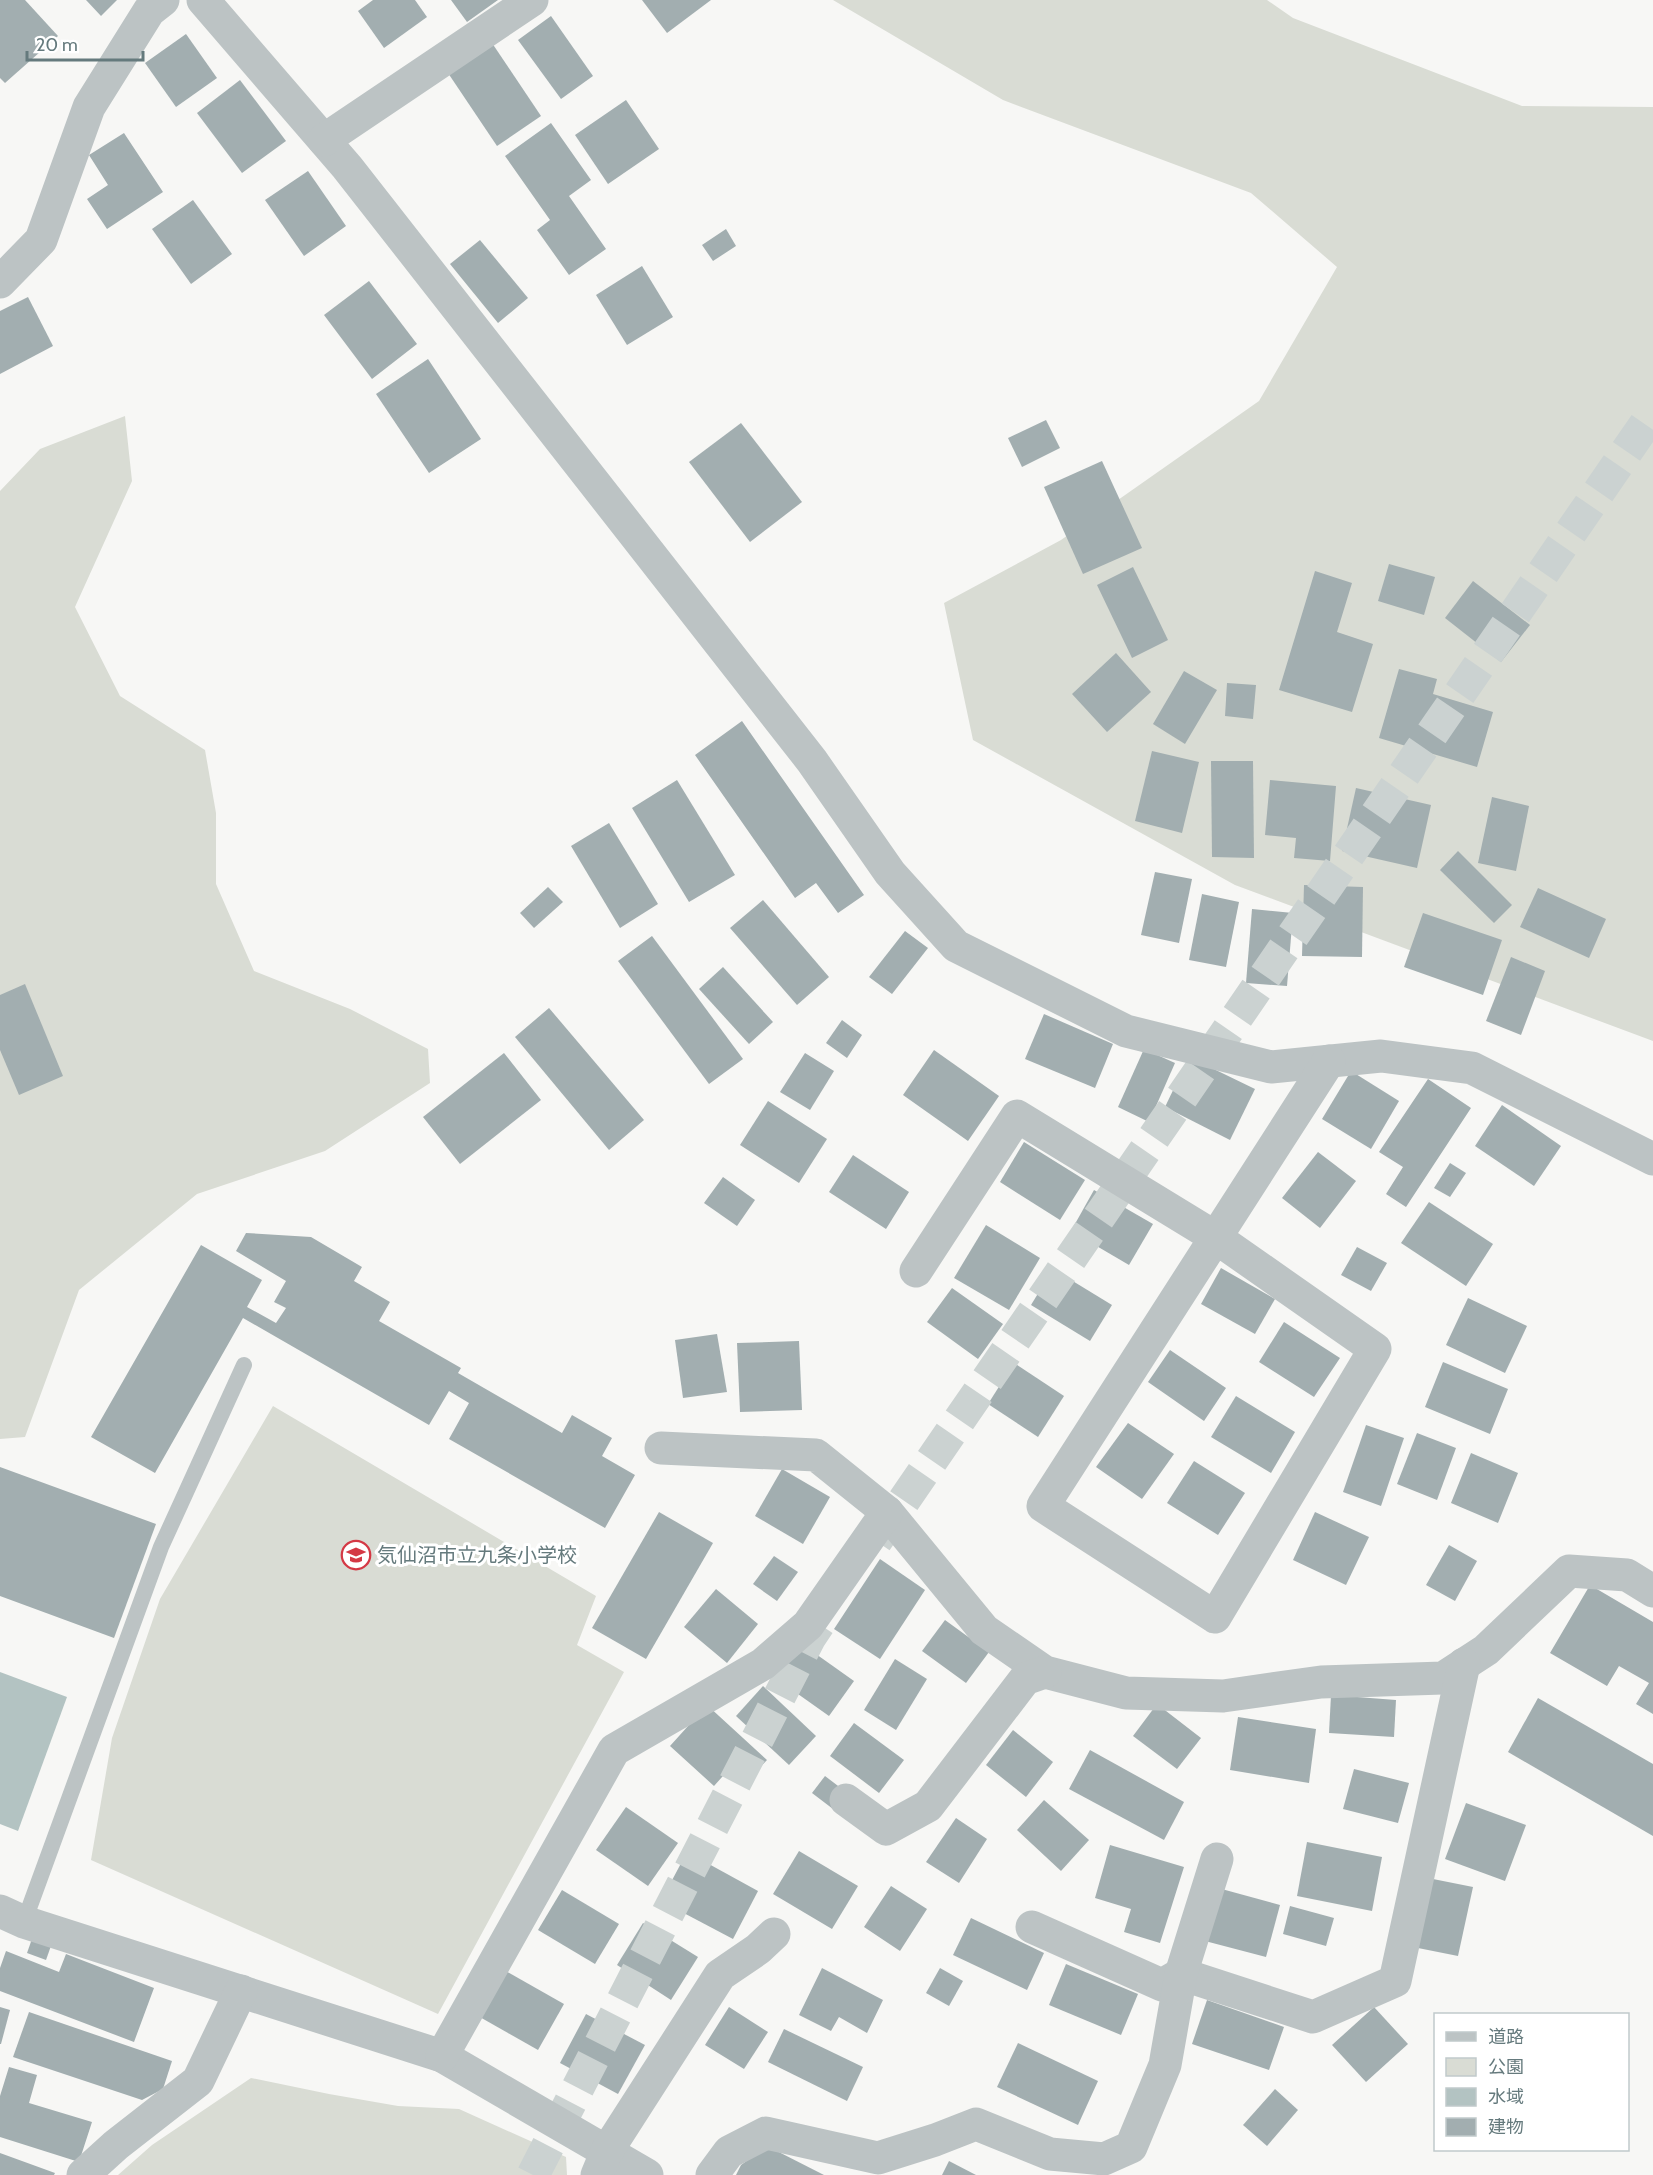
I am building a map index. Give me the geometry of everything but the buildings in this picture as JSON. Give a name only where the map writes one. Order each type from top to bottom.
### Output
[{"type":"street","points":[[0,282],[41,240],[89,107],[149,11],[163,0]]},
{"type":"street","points":[[202,0],[354,176],[790,733],[890,873],[956,946],[1126,1031],[1271,1067],[1381,1056],[1472,1068],[1653,1159]]},
{"type":"street","points":[[324,140],[531,0]]},
{"type":"street","points":[[916,1270],[1017,1116],[1215,1237],[1375,1349],[1215,1617],[1043,1506],[1215,1237],[1329,1061]]},
{"type":"street","points":[[661,1448],[816,1455],[887,1512],[984,1630],[1045,1672],[1126,1693],[1223,1696],[1321,1682],[1443,1678],[1486,1650],[1569,1571],[1627,1575],[1653,1591]]},
{"type":"street","points":[[442,2056],[614,1750],[763,1664],[808,1625],[887,1512]]},
{"type":"street","points":[[1032,1927],[1162,1985],[1181,1974],[1313,2017],[1395,1981],[1464,1664]]},
{"type":"street","points":[[846,1800],[886,1829],[927,1806],[1025,1679],[1045,1672]]},
{"type":"street","points":[[712,2175],[729,2152],[766,2133],[878,2158],[976,2124],[1050,2154],[1104,2159],[1131,2147],[1165,2065],[1181,1974],[1217,1859]]},
{"type":"street","points":[[12,1917],[442,2056],[602,2163],[647,2175]]},
{"type":"street","points":[[602,2163],[720,1975],[758,1949],[774,1934]]},
{"type":"street","points":[[83,2175],[116,2145],[198,2081],[241,1991]]},
{"type":"lane","points":[[12,1917],[161,1547],[244,1365]]},
{"type":"green space","points":[[833,0],[1267,0],[1293,18],[1522,106],[1653,107],[1653,1041],[1235,885],[973,740],[944,603],[1061,540],[1259,401],[1337,267],[1251,193],[1003,100]]},
{"type":"green space","points":[[125,416],[132,481],[75,607],[120,696],[205,750],[216,813],[216,884],[254,971],[350,1009],[428,1049],[430,1083],[325,1151],[197,1194],[79,1290],[25,1437],[0,1439],[0,491],[40,449]]},
{"type":"green space","points":[[273,1406],[596,1596],[577,1645],[624,1672],[438,2014],[91,1860],[112,1738],[160,1599]]},
{"type":"green space","points":[[251,2078],[398,2106],[459,2109],[566,2157],[567,2175],[118,2175],[152,2145]]},
{"type":"water","points":[[0,1672],[67,1697],[18,1831],[0,1824]]},
{"type":"tunnel","points":[[876,1541],[1653,413]]},
{"type":"tunnel","points":[[533,2175],[810,1637],[826,1613]]},
{"type":"place","name":"気仙沼市立九条小学校","points":[[356,1555]]}]
